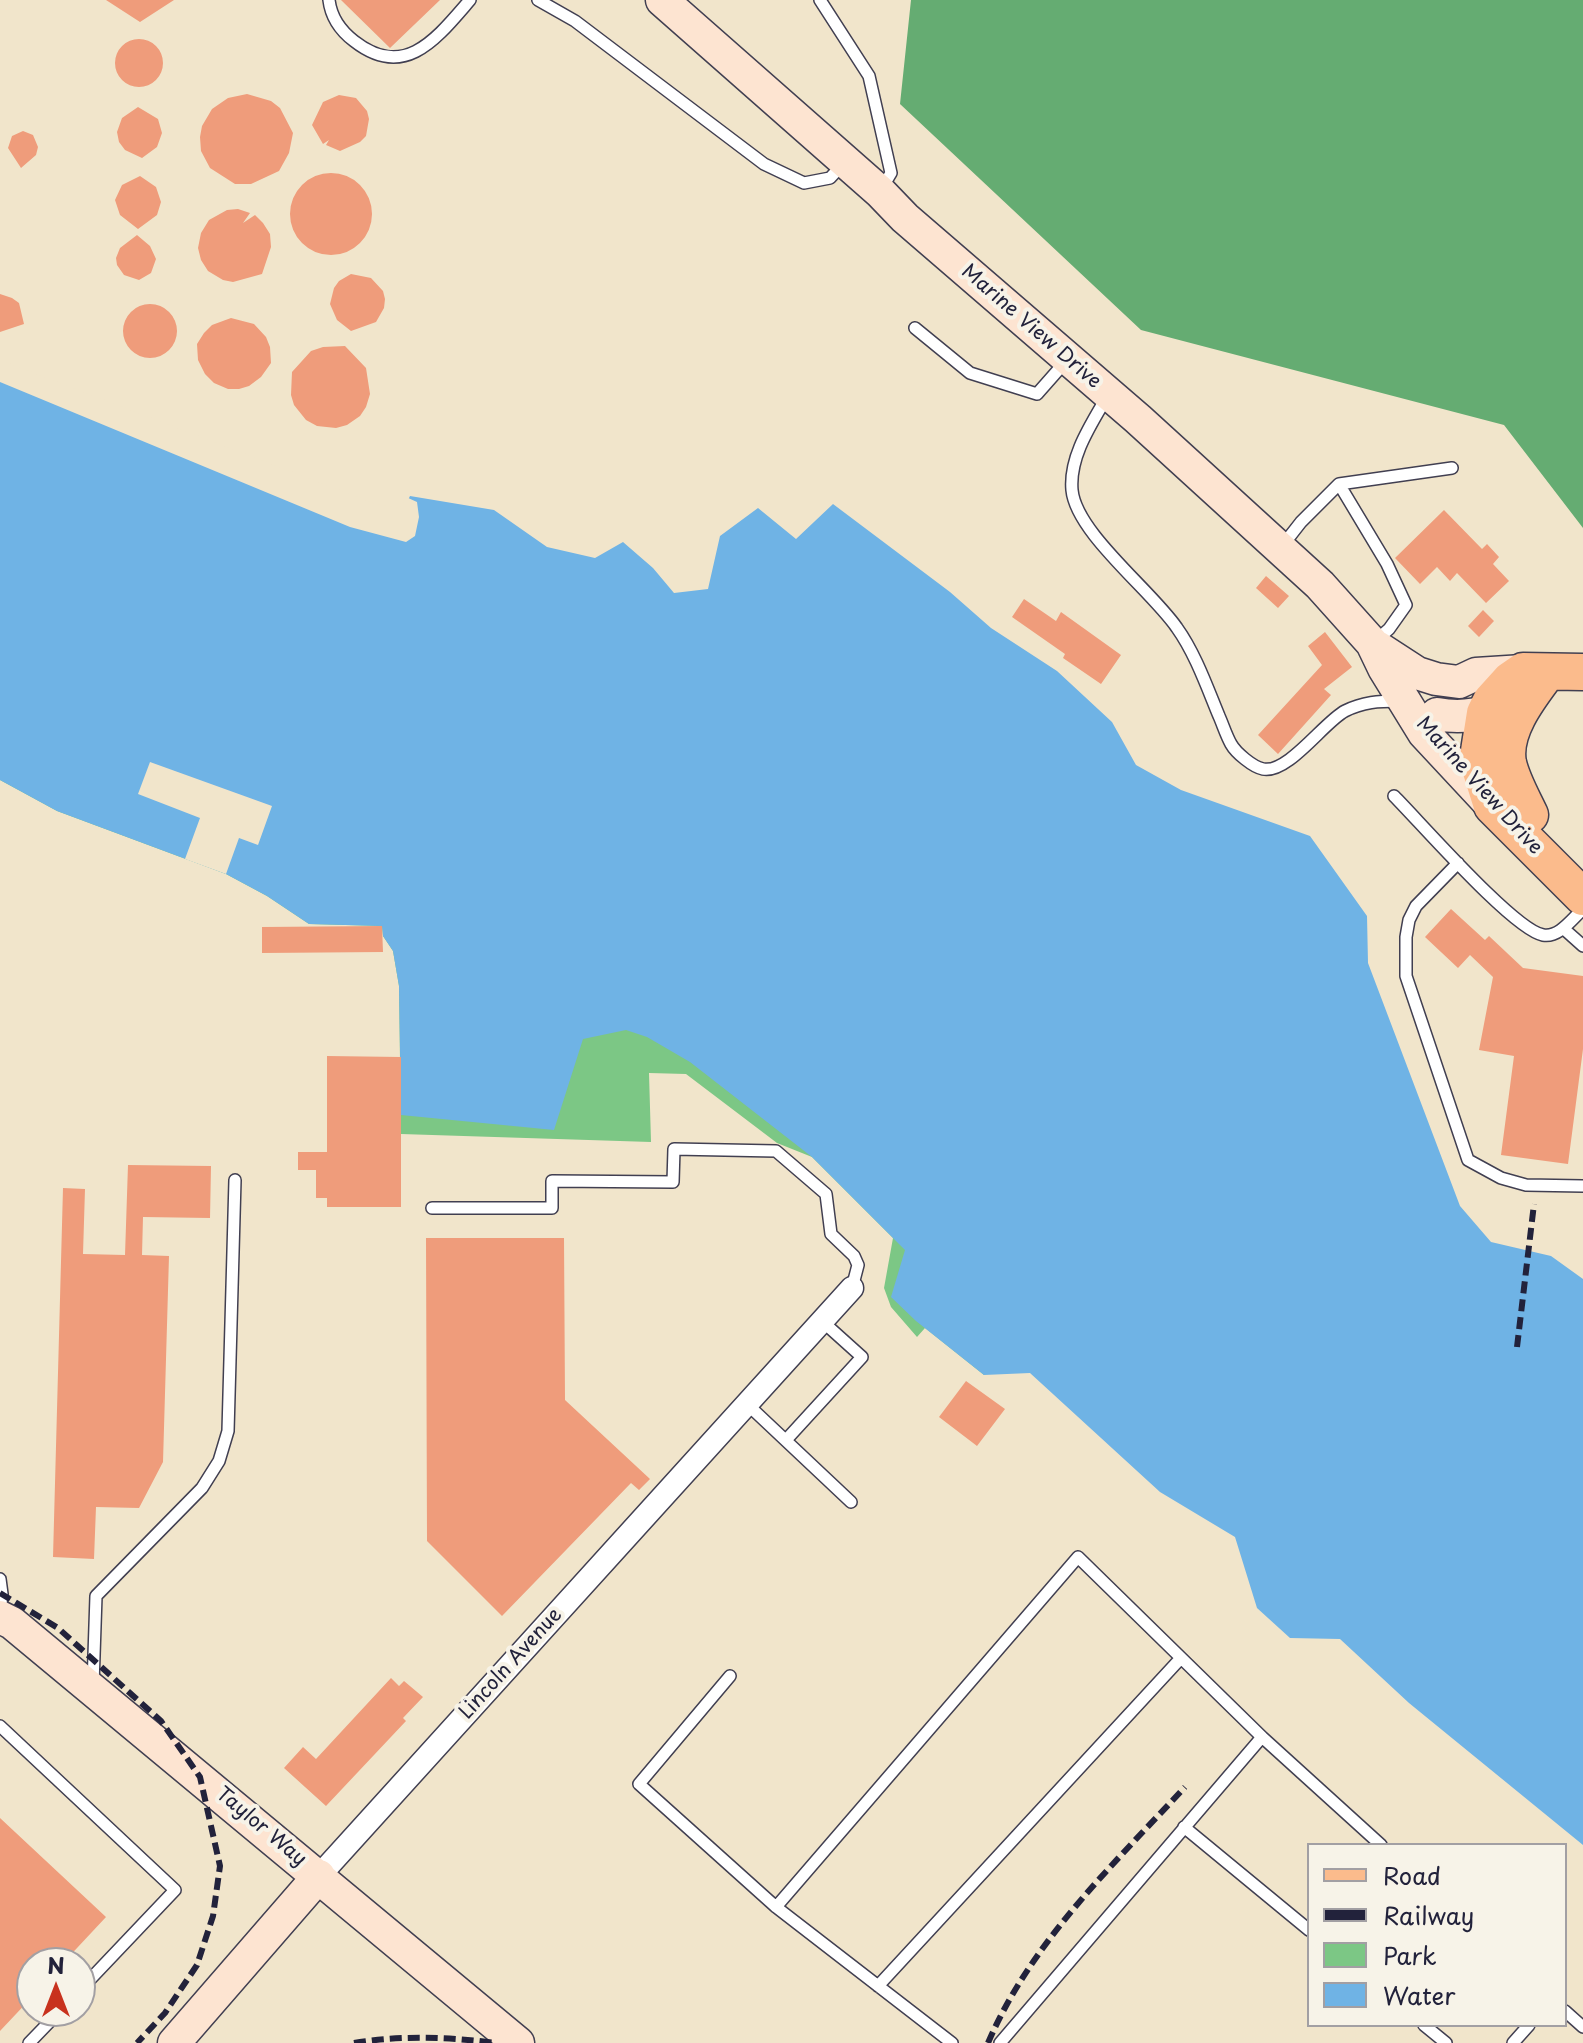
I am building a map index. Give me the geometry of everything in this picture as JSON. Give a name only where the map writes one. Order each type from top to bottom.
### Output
[{"type":"main road","name":"Marine View Drive","points":[[662,0],[1320,585],[1378,656],[1437,714],[1481,771],[1583,863]]},
{"type":"main road","name":"Marine View Drive","points":[[1378,656],[1424,733],[1583,897]]},
{"type":"main road","points":[[1378,656],[1436,679],[1459,682],[1476,674],[1534,679]]},
{"type":"main road","points":[[1492,806],[1481,771],[1479,751],[1485,713],[1491,701],[1510,680],[1583,672]]},
{"type":"main road","points":[[1530,815],[1507,760],[1513,727],[1534,679]]},
{"type":"main road","points":[[1437,714],[1456,717],[1485,713]]},
{"type":"main road","name":"Taylor Way","points":[[0,1616],[319,1876],[511,2041]]},
{"type":"main road","name":"Lincoln Avenue","points":[[174,2043],[319,1876]]},
{"type":"street","name":"Lincoln Avenue","points":[[319,1876],[852,1288]]},
{"type":"lane","points":[[329,0],[330,9],[343,33],[384,58],[418,52],[435,40],[470,0]]},
{"type":"lane","points":[[538,0],[575,21],[764,164],[804,183],[830,178],[844,163]]},
{"type":"lane","points":[[820,0],[869,76],[891,173],[880,192]]},
{"type":"lane","points":[[915,328],[970,373],[1037,394],[1068,359]]},
{"type":"lane","points":[[1108,394],[1086,434],[1073,468],[1072,491],[1079,514],[1178,628],[1231,746],[1258,768],[1270,770],[1283,765],[1343,712],[1371,701],[1405,702]]},
{"type":"lane","points":[[1280,549],[1301,522],[1339,484],[1452,468]]},
{"type":"lane","points":[[1339,484],[1387,564],[1406,605],[1389,629],[1378,656]]},
{"type":"lane","points":[[1394,796],[1503,909],[1532,931],[1545,936],[1564,929],[1583,909]]},
{"type":"lane","points":[[1458,863],[1416,906],[1409,920],[1406,976],[1468,1160],[1501,1178],[1526,1185],[1583,1186]]},
{"type":"lane","points":[[1564,929],[1583,946]]},
{"type":"lane","points":[[432,1208],[552,1208],[552,1181],[673,1182],[674,1149],[776,1151],[826,1194],[831,1234],[854,1256],[858,1265],[852,1288]]},
{"type":"lane","points":[[93,1689],[96,1596],[202,1488],[219,1461],[228,1431],[235,1180]]},
{"type":"lane","points":[[786,1440],[862,1357],[822,1321]]},
{"type":"lane","points":[[747,1404],[851,1502]]},
{"type":"lane","points":[[776,1907],[1078,1557],[1262,1737],[1379,1843]]},
{"type":"lane","points":[[0,1579],[0,1616]]},
{"type":"lane","points":[[878,1986],[1181,1658]]},
{"type":"lane","points":[[730,1676],[639,1784],[776,1907],[952,2043]]},
{"type":"lane","points":[[0,1726],[175,1890],[96,1973]]},
{"type":"lane","points":[[1000,2043],[1262,1737]]},
{"type":"lane","points":[[1184,1827],[1307,1928]]},
{"type":"lane","points":[[1567,2013],[1583,2027]]},
{"type":"lane","points":[[29,2043],[44,2027]]},
{"type":"lane","points":[[1426,2027],[1446,2043]]},
{"type":"lane","points":[[1513,2043],[1527,2027]]},
{"type":"green space","points":[[911,0],[1583,0],[1583,528],[1504,425],[1141,330],[900,104]]},
{"type":"green space","points":[[0,737],[721,1034],[987,1339],[984,1375],[925,1328],[917,1337],[891,1307],[884,1288],[893,1238],[812,1157],[777,1143],[686,1074],[649,1073],[651,1142],[401,1134],[399,986],[393,951],[383,936],[382,926],[309,924],[226,874],[57,811],[0,780]]},
{"type":"water","points":[[0,364],[375,508],[402,512],[410,496],[494,510],[547,547],[595,558],[623,542],[653,568],[674,593],[708,589],[720,536],[758,508],[796,539],[833,504],[950,592],[991,628],[1057,671],[1112,722],[1136,765],[1181,790],[1310,836],[1367,916],[1368,963],[1460,1206],[1491,1242],[1551,1256],[1583,1279],[1583,1845],[1409,1703],[1340,1639],[1290,1638],[1257,1608],[1235,1537],[1160,1492],[1030,1373],[984,1375],[916,1321],[891,1297],[905,1250],[812,1157],[690,1062],[647,1037],[626,1030],[583,1039],[554,1130],[401,1115],[399,986],[393,951],[383,936],[382,926],[309,924],[226,874],[57,811],[0,780]]},
{"type":"pier","points":[[0,360],[376,504],[400,508],[406,497],[417,502],[419,517],[415,536],[406,542],[350,527],[0,382]]},
{"type":"pier","points":[[150,762],[272,806],[258,845],[239,838],[226,874],[185,859],[200,818],[138,794]]},
{"type":"building","points":[[106,0],[174,0],[140,22]]},
{"type":"building","points":[[341,0],[440,0],[390,48]]},
{"type":"building","points":[[139,39],[156,46],[163,63],[156,80],[139,87],[122,80],[115,63],[122,46]]},
{"type":"building","points":[[247,94],[271,101],[280,108],[293,133],[289,153],[279,171],[251,184],[235,184],[210,168],[201,151],[200,137],[202,126],[212,109],[228,98]]},
{"type":"building","points":[[339,95],[356,98],[367,111],[369,119],[366,136],[340,151],[326,145],[329,140],[323,144],[312,125],[323,102]]},
{"type":"building","points":[[138,107],[158,119],[162,133],[157,147],[142,158],[125,150],[117,132],[122,118]]},
{"type":"building","points":[[23,131],[33,135],[38,147],[36,155],[21,168],[8,148],[12,136]]},
{"type":"building","points":[[323,173],[339,173],[354,180],[365,191],[372,214],[369,230],[360,243],[339,255],[323,255],[308,248],[297,237],[290,222],[290,206],[297,191],[308,180]]},
{"type":"building","points":[[140,176],[156,187],[161,202],[157,215],[138,229],[120,215],[115,200],[122,185]]},
{"type":"building","points":[[238,209],[250,213],[243,223],[255,215],[263,223],[270,234],[271,247],[262,274],[233,282],[208,271],[198,248],[201,233],[209,220],[227,210]]},
{"type":"building","points":[[137,235],[150,246],[156,259],[151,273],[139,280],[124,275],[116,258],[120,248]]},
{"type":"building","points":[[351,274],[371,278],[383,291],[385,299],[376,322],[351,331],[337,320],[330,304],[334,288]]},
{"type":"building","points":[[0,294],[19,303],[24,324],[0,332]]},
{"type":"building","points":[[150,304],[169,312],[177,331],[169,350],[150,358],[131,350],[123,331],[131,312]]},
{"type":"building","points":[[231,318],[254,324],[266,337],[270,347],[271,363],[261,377],[239,389],[228,389],[214,383],[198,360],[197,344],[204,333],[212,325]]},
{"type":"building","points":[[345,346],[366,368],[370,394],[366,407],[360,416],[347,425],[336,428],[317,426],[306,420],[294,405],[292,372],[311,351]]},
{"type":"building","points":[[1444,510],[1482,549],[1487,544],[1499,557],[1493,564],[1509,581],[1486,603],[1457,573],[1450,581],[1437,567],[1420,584],[1395,558]]},
{"type":"building","points":[[1266,576],[1289,596],[1278,608],[1256,588]]},
{"type":"building","points":[[1024,599],[1056,621],[1061,612],[1121,655],[1101,684],[1012,617]]},
{"type":"building","points":[[1483,610],[1494,621],[1479,637],[1468,626]]},
{"type":"building","points":[[1325,632],[1352,667],[1324,689],[1331,695],[1278,754],[1258,735],[1322,665],[1308,646]]},
{"type":"building","points":[[1451,909],[1485,940],[1489,936],[1523,968],[1583,976],[1583,1049],[1568,1164],[1501,1155],[1514,1056],[1479,1050],[1493,977],[1470,955],[1458,968],[1425,937]]},
{"type":"building","points":[[382,926],[383,952],[262,953],[262,927]]},
{"type":"building","points":[[327,1056],[401,1057],[401,1207],[327,1207],[327,1198],[316,1198],[316,1170],[298,1170],[298,1152],[327,1152]]},
{"type":"building","points":[[128,1165],[211,1166],[210,1218],[143,1217],[142,1255],[169,1256],[163,1462],[139,1508],[96,1507],[94,1559],[53,1557],[63,1188],[85,1189],[83,1254],[125,1255]]},
{"type":"building","points":[[426,1238],[564,1238],[565,1400],[650,1479],[639,1490],[631,1483],[502,1616],[427,1541]]},
{"type":"building","points":[[966,1381],[1005,1409],[977,1446],[939,1417]]},
{"type":"building","points":[[391,1678],[399,1686],[404,1681],[423,1697],[403,1718],[406,1721],[326,1806],[284,1768],[303,1747],[316,1759]]},
{"type":"building","points":[[0,1818],[106,1917],[78,1947],[16,1947],[16,2014],[0,2031]]},
{"type":"railway","points":[[1517,1347],[1534,1204]]},
{"type":"railway","points":[[0,1593],[58,1628],[161,1721],[200,1777],[220,1866],[213,1916],[197,1965],[165,2013],[137,2043]]},
{"type":"railway","points":[[988,2043],[1006,2006],[1050,1938],[1102,1876],[1185,1787]]},
{"type":"railway","points":[[354,2043],[425,2038],[496,2043]]}]
